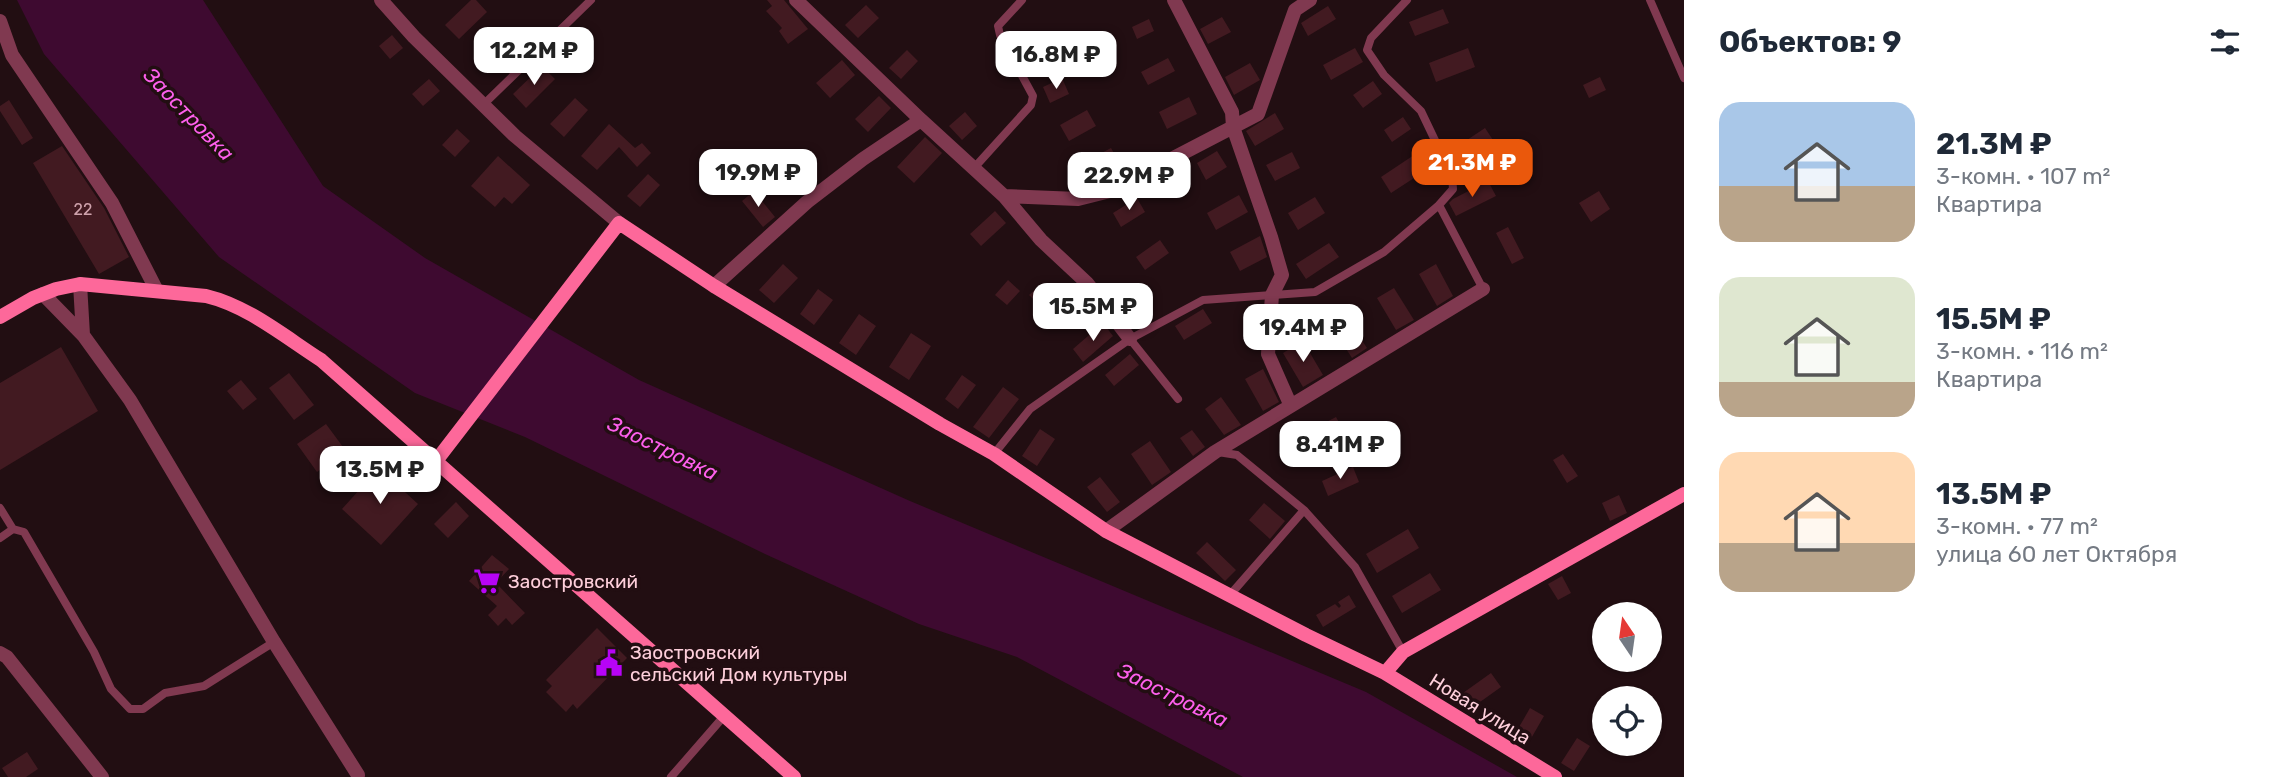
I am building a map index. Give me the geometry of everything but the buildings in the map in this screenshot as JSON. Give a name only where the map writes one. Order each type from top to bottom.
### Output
[{"type":"street","points":[[381,0],[414,37],[514,136],[619,223],[436,461]]},
{"type":"street","points":[[796,0],[1004,196],[1041,240],[1087,283],[1130,339]]},
{"type":"street","points":[[1174,0],[1232,112],[1233,127],[1271,236],[1282,275],[1272,295],[1268,354],[1290,404]]},
{"type":"street","points":[[1004,196],[1078,199],[1110,191],[1258,114],[1295,10],[1310,0]]},
{"type":"street","points":[[0,21],[12,55],[112,203],[157,291]]},
{"type":"street","points":[[714,286],[807,202],[863,159],[921,120]]},
{"type":"street","name":"Новая улица","points":[[619,223],[714,286],[940,424],[995,454],[1107,531],[1385,673],[1555,777]]},
{"type":"street","points":[[80,284],[83,335]]},
{"type":"street","points":[[0,317],[43,294],[80,284],[206,296],[226,301],[240,309],[321,360],[794,777]]},
{"type":"street","points":[[1107,531],[1215,452],[1483,289]]},
{"type":"street","points":[[43,294],[83,335],[130,400],[274,642],[358,775]]},
{"type":"street","points":[[1385,673],[1403,652],[1684,494]]},
{"type":"street","points":[[0,653],[7,657],[102,777]]},
{"type":"lane","points":[[483,105],[591,0]]},
{"type":"lane","points":[[974,168],[1031,105],[1033,96],[1000,35],[998,26],[1022,0]]},
{"type":"lane","points":[[995,454],[1030,409],[1130,339],[1203,300],[1315,292],[1384,252],[1439,205],[1453,189],[1451,176],[1420,111],[1384,75],[1367,50],[1371,38],[1407,0]]},
{"type":"lane","points":[[1650,0],[1684,78]]},
{"type":"lane","points":[[1439,205],[1483,289]]},
{"type":"lane","points":[[1130,339],[1178,399]]},
{"type":"lane","points":[[1215,452],[1237,455],[1304,510],[1355,567],[1403,652]]},
{"type":"lane","points":[[0,508],[13,529]]},
{"type":"lane","points":[[1230,595],[1304,510]]},
{"type":"lane","points":[[0,538],[13,529],[24,531],[94,652],[111,689],[130,709],[143,709],[165,693],[204,686],[274,642]]},
{"type":"lane","points":[[671,777],[725,715]]},
{"type":"water","name":"Заостровка","points":[[17,0],[203,0],[323,186],[425,258],[639,380],[910,501],[1366,692],[1517,777],[1243,777],[1017,657],[919,624],[765,554],[525,437],[415,393],[219,257],[44,54]]},
{"type":"place","name":"Заостровский","points":[[487,581]]},
{"type":"place","name":"Заостровский сельский Дом культуры","points":[[609,663]]}]
